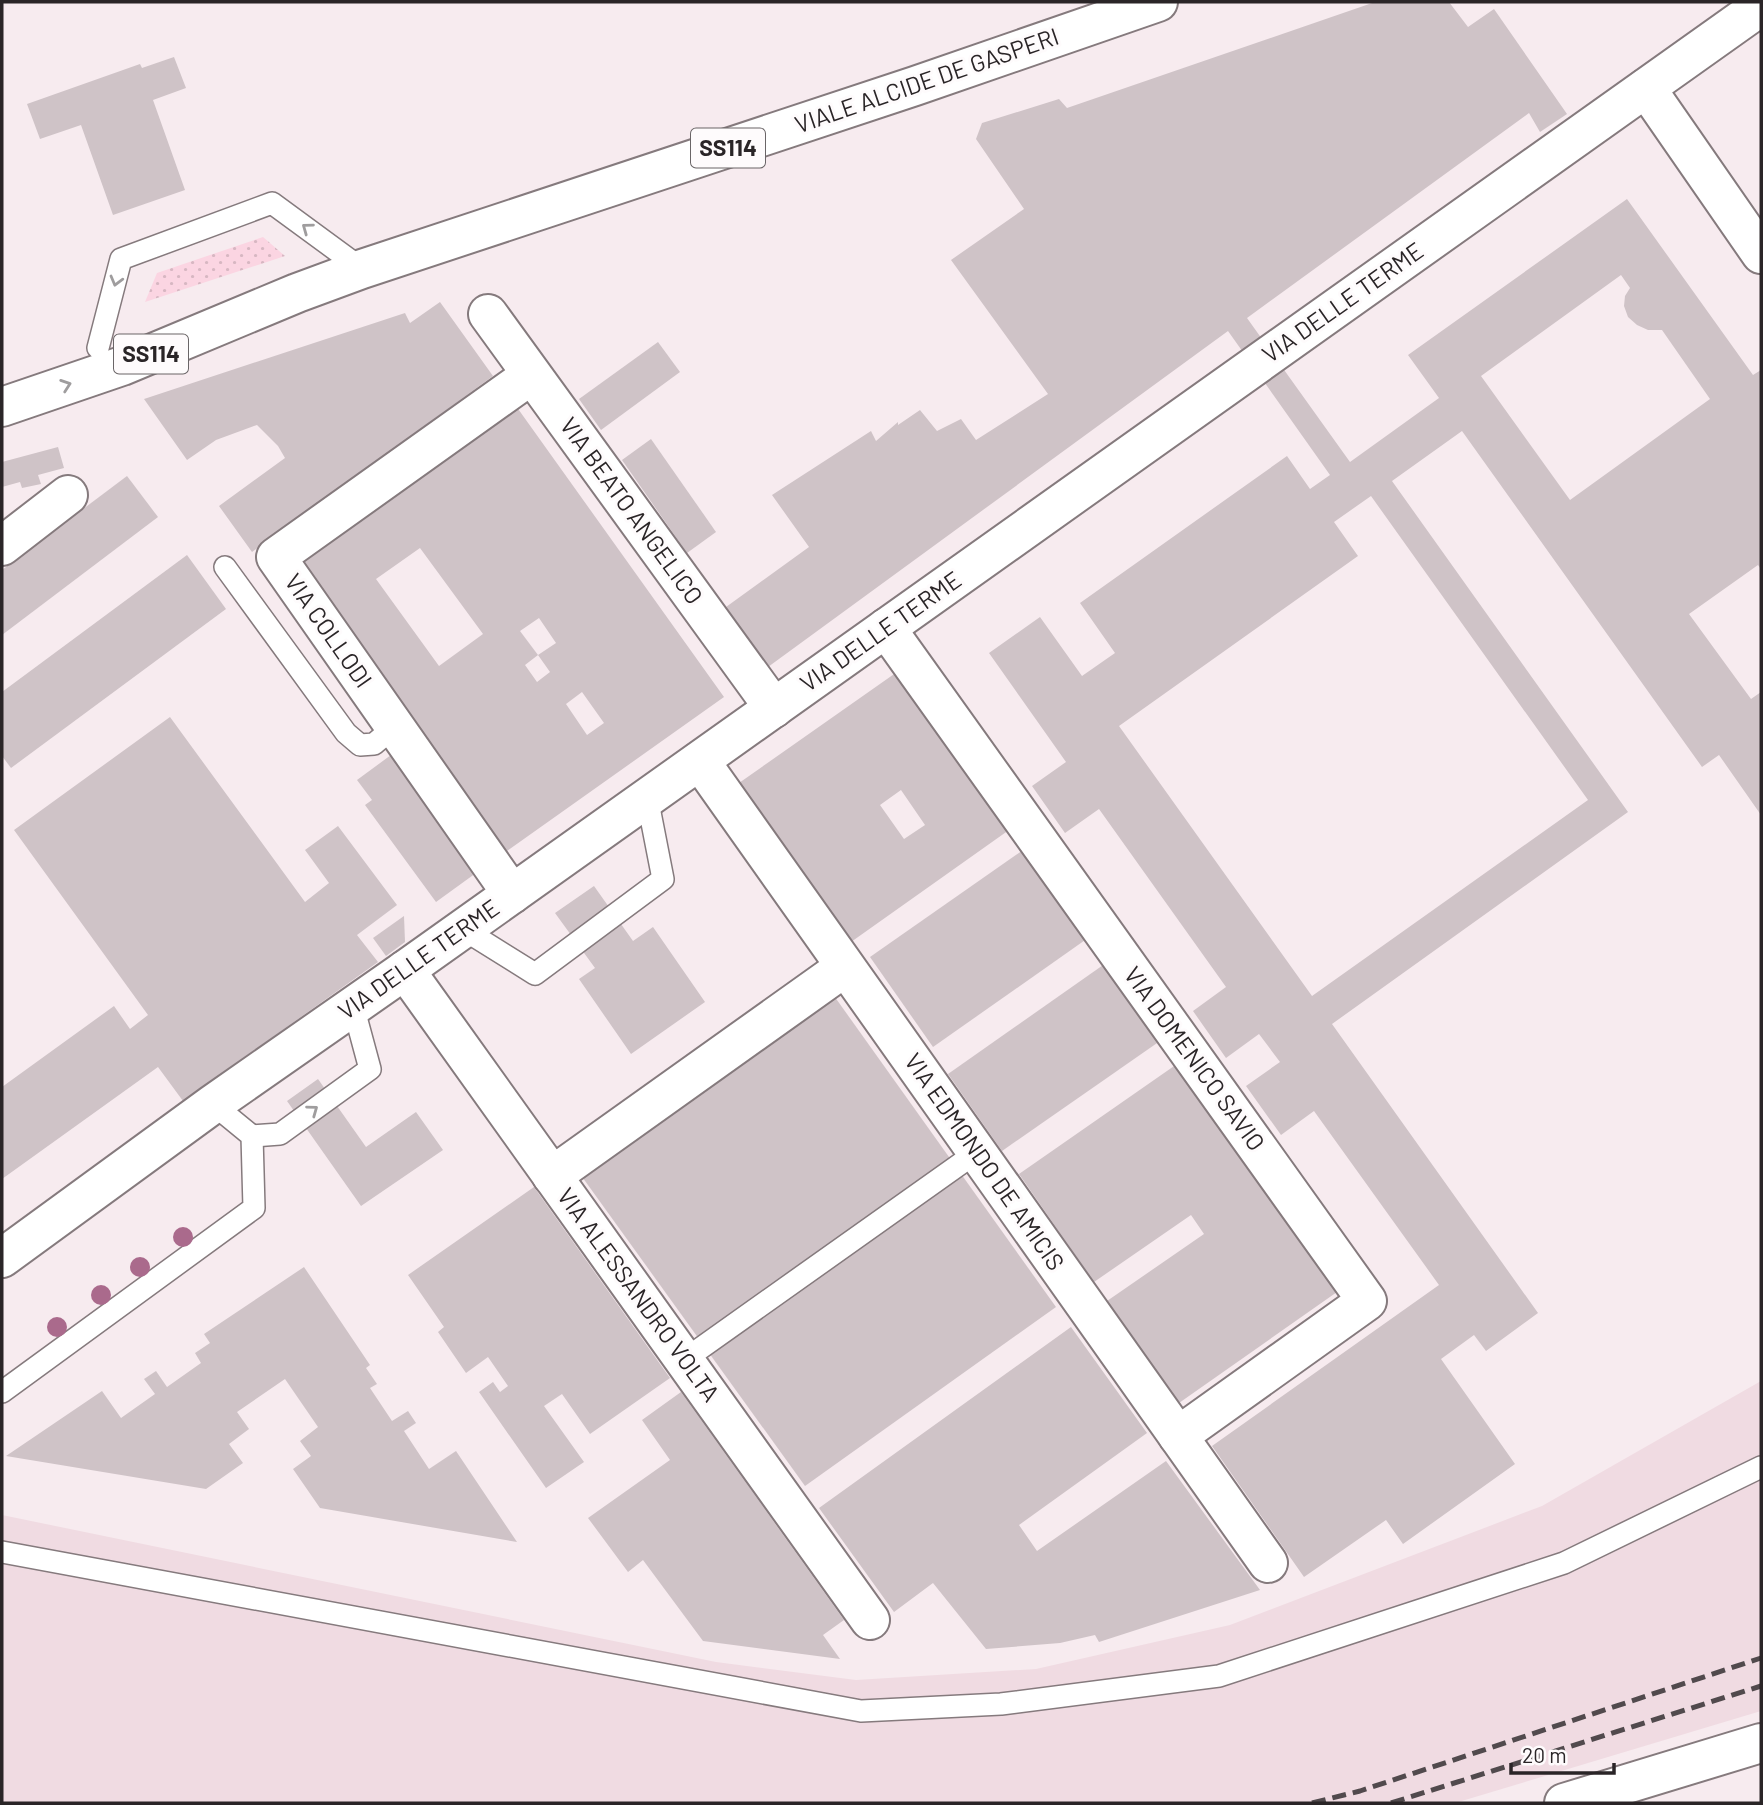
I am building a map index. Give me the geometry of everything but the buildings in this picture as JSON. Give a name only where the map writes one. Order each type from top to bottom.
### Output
[{"type":"street","name":"VIALE ALCIDE DE GASPERI","points":[[2,407],[122,366],[297,293],[362,269],[915,86],[1157,2]]},
{"type":"street","name":"VIA DELLE TERME","points":[[2,1258],[214,1104],[1761,6]]},
{"type":"street","points":[[1646,88],[1761,254]]},
{"type":"street","name":"VIALE ALCIDE DE GASPERI","points":[[2,380],[98,348],[297,293]]},
{"type":"street","name":"VIA BEATO ANGELICO","points":[[488,314],[774,708]]},
{"type":"street","name":"VIA COLLODI","points":[[512,894],[276,556],[531,375]]},
{"type":"street","points":[[2,546],[68,495]]},
{"type":"street","name":"VIA DOMENICO SAVIO","points":[[886,628],[1367,1301],[1178,1436]]},
{"type":"street","name":"VIA EDMONDO DE AMICIS","points":[[700,761],[1268,1563]]},
{"type":"street","points":[[552,1176],[845,967]]},
{"type":"street","name":"VIA ALESSANDRO VOLTA","points":[[405,970],[870,1620]]},
{"type":"street","points":[[1564,1803],[1761,1743]]},
{"type":"lane","points":[[98,348],[121,259],[272,203],[362,269]]},
{"type":"lane","points":[[225,567],[346,733],[360,745],[374,744],[394,727]]},
{"type":"lane","points":[[463,929],[536,974],[663,879],[648,797]]},
{"type":"lane","points":[[214,1104],[252,1136],[280,1134],[370,1069],[353,1006]]},
{"type":"lane","points":[[2,1392],[254,1209],[252,1136]]},
{"type":"lane","points":[[684,1360],[977,1152]]},
{"type":"lane","points":[[2,1552],[861,1711],[1002,1703],[1219,1676],[1564,1563],[1761,1467]]},
{"type":"shaded area","points":[[263,237],[285,256],[145,302],[157,273]]},
{"type":"shaded area","points":[[1761,1381],[1761,1711],[1455,1803],[2,1803],[2,1515],[716,1662],[856,1680],[1036,1669],[1230,1625],[1542,1506]]},
{"type":"railway","points":[[1312,1803],[1360,1791],[1761,1658]]},
{"type":"railway","points":[[1391,1803],[1761,1686]]}]
